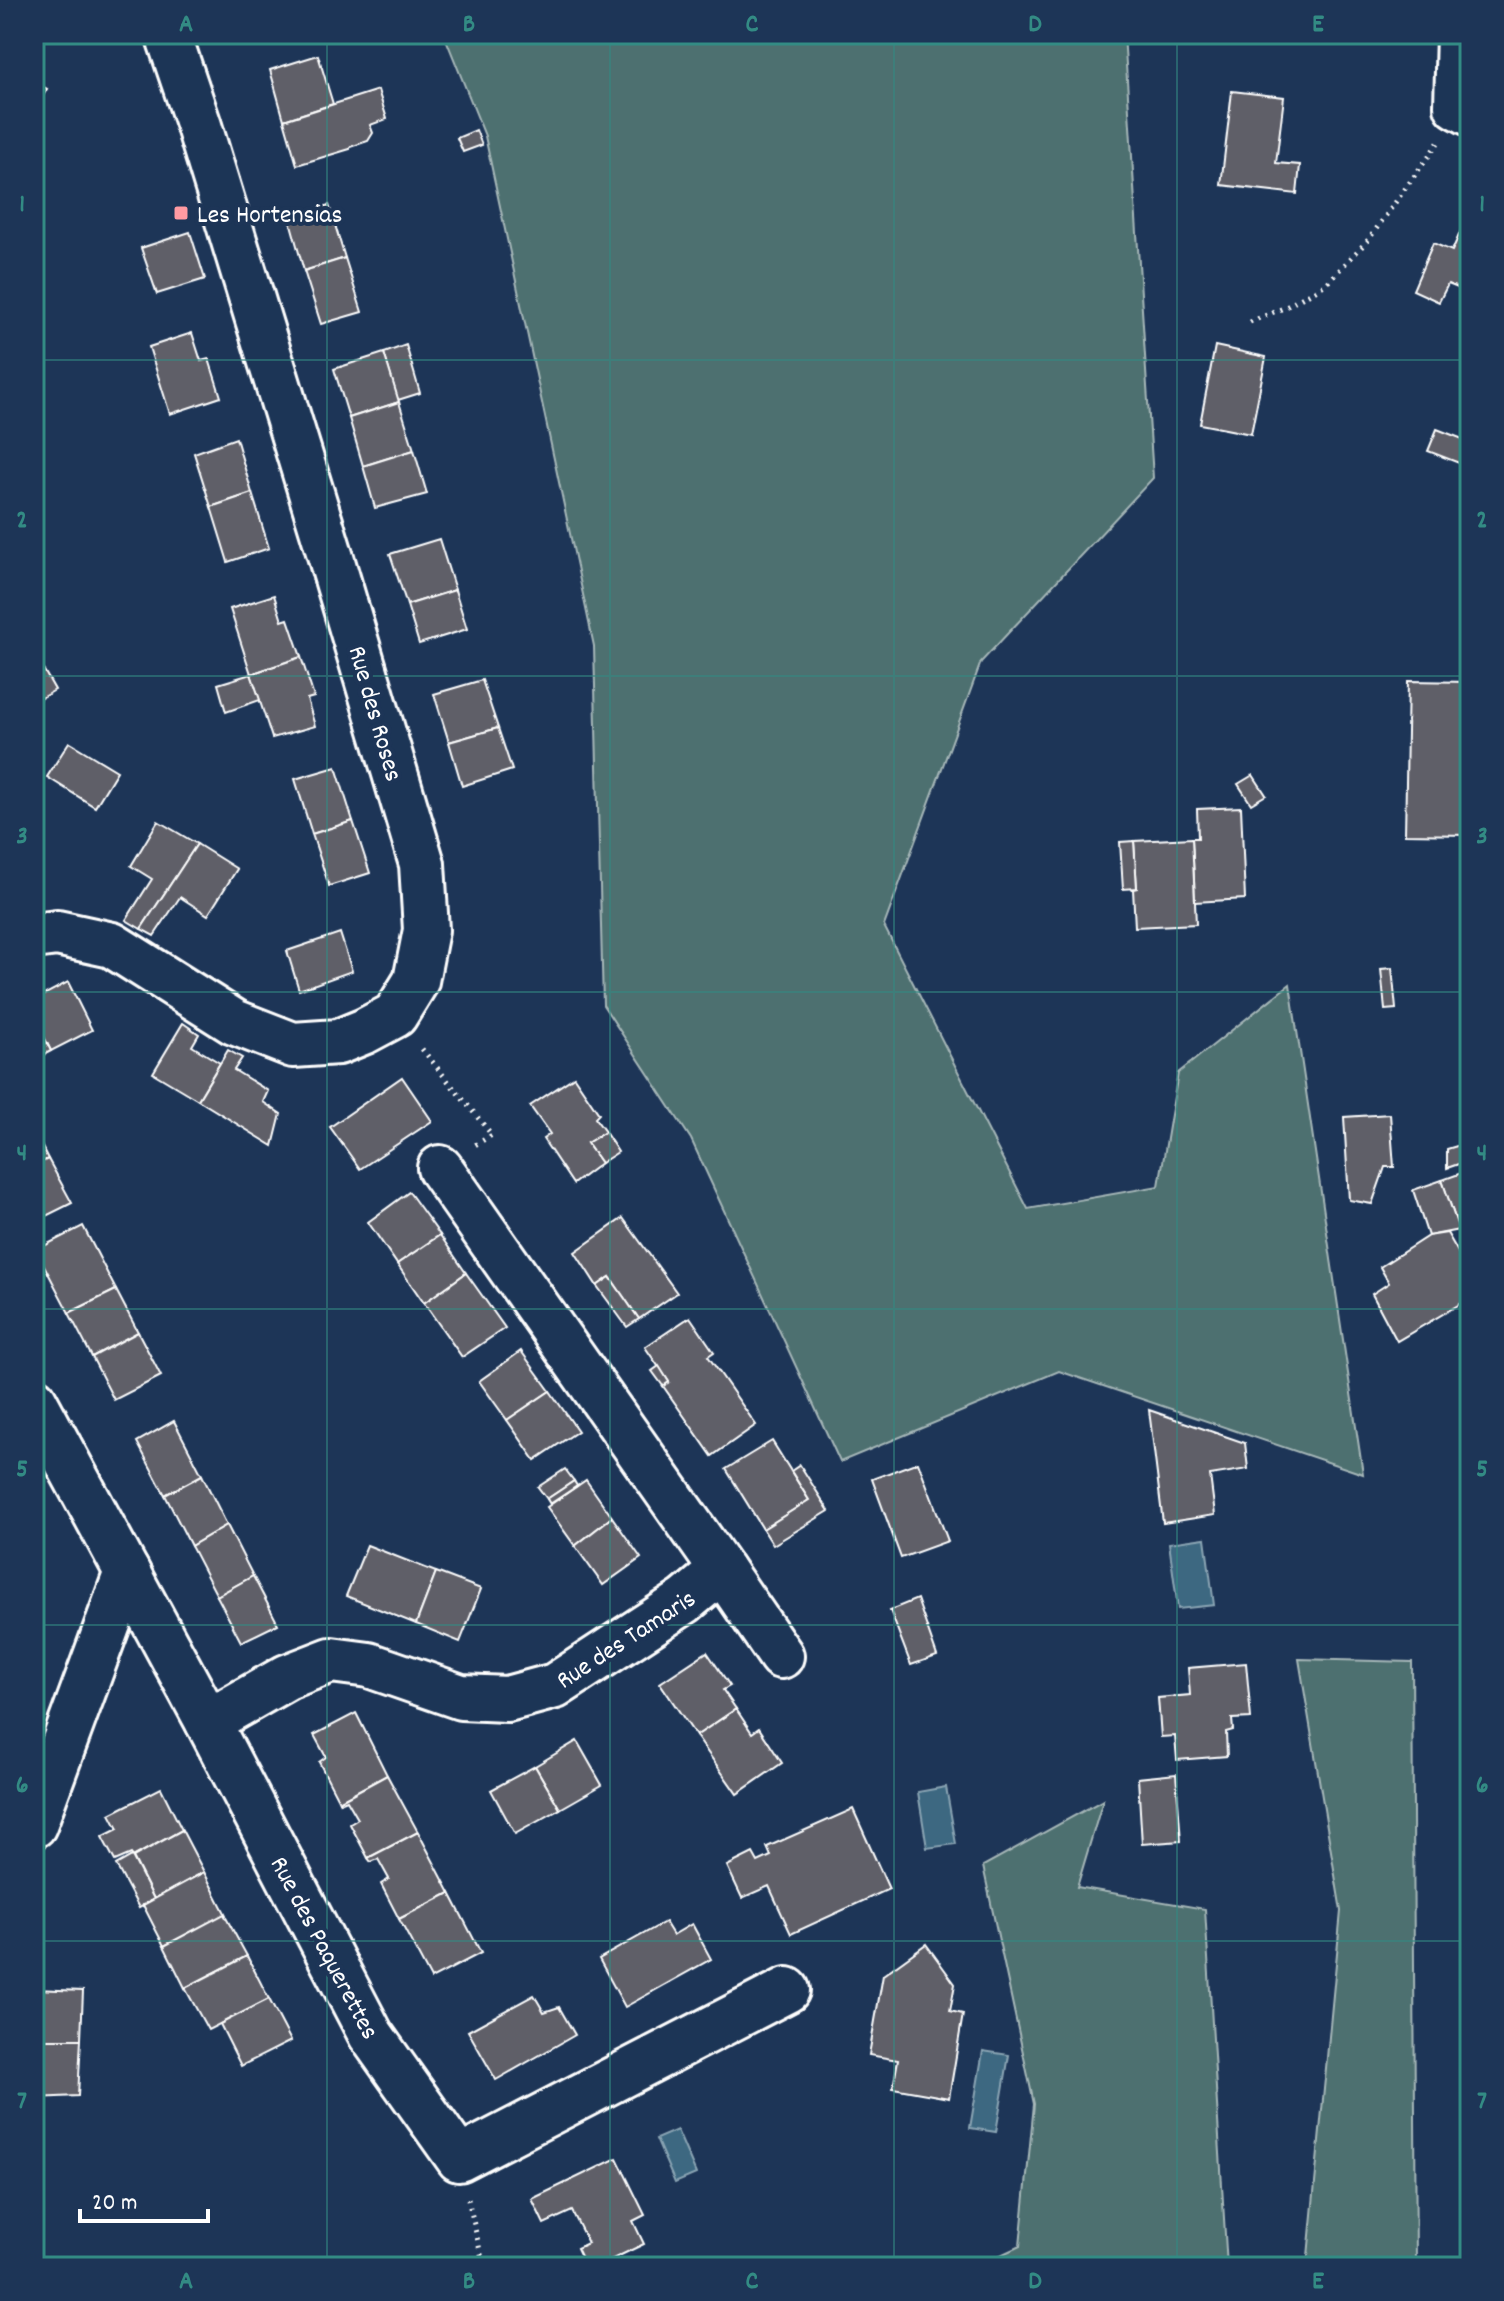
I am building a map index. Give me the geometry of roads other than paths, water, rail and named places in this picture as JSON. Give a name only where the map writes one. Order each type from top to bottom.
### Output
[{"type":"street","name":"Rue des Roses","points":[[34,936],[57,933],[112,945],[234,1022],[293,1045],[338,1042],[395,1015],[416,981],[426,930],[422,864],[331,558],[168,34]]},
{"type":"street","points":[[1459,34],[1463,110]]},
{"type":"street","name":"Rue des Tamaris","points":[[440,1168],[781,1656]]},
{"type":"street","name":"Rue des Paquerettes","points":[[34,1400],[208,1722],[371,2035],[459,2159],[787,1990]]},
{"type":"street","name":"Rue des Tamaris","points":[[208,1722],[287,1677],[331,1660],[369,1665],[461,1697],[507,1699],[555,1686],[685,1601],[722,1570]]},
{"type":"street","points":[[34,1825],[127,1572]]},
{"type":"water","points":[[1205,1538],[1214,1605],[1178,1609],[1169,1543]]},
{"type":"water","points":[[946,1787],[956,1844],[927,1848],[918,1792]]},
{"type":"water","points":[[983,2051],[1009,2055],[996,2132],[970,2128]]},
{"type":"water","points":[[677,2130],[696,2174],[675,2183],[656,2139]]},
{"type":"place","name":"Les Hortensias","points":[[181,213]]}]
